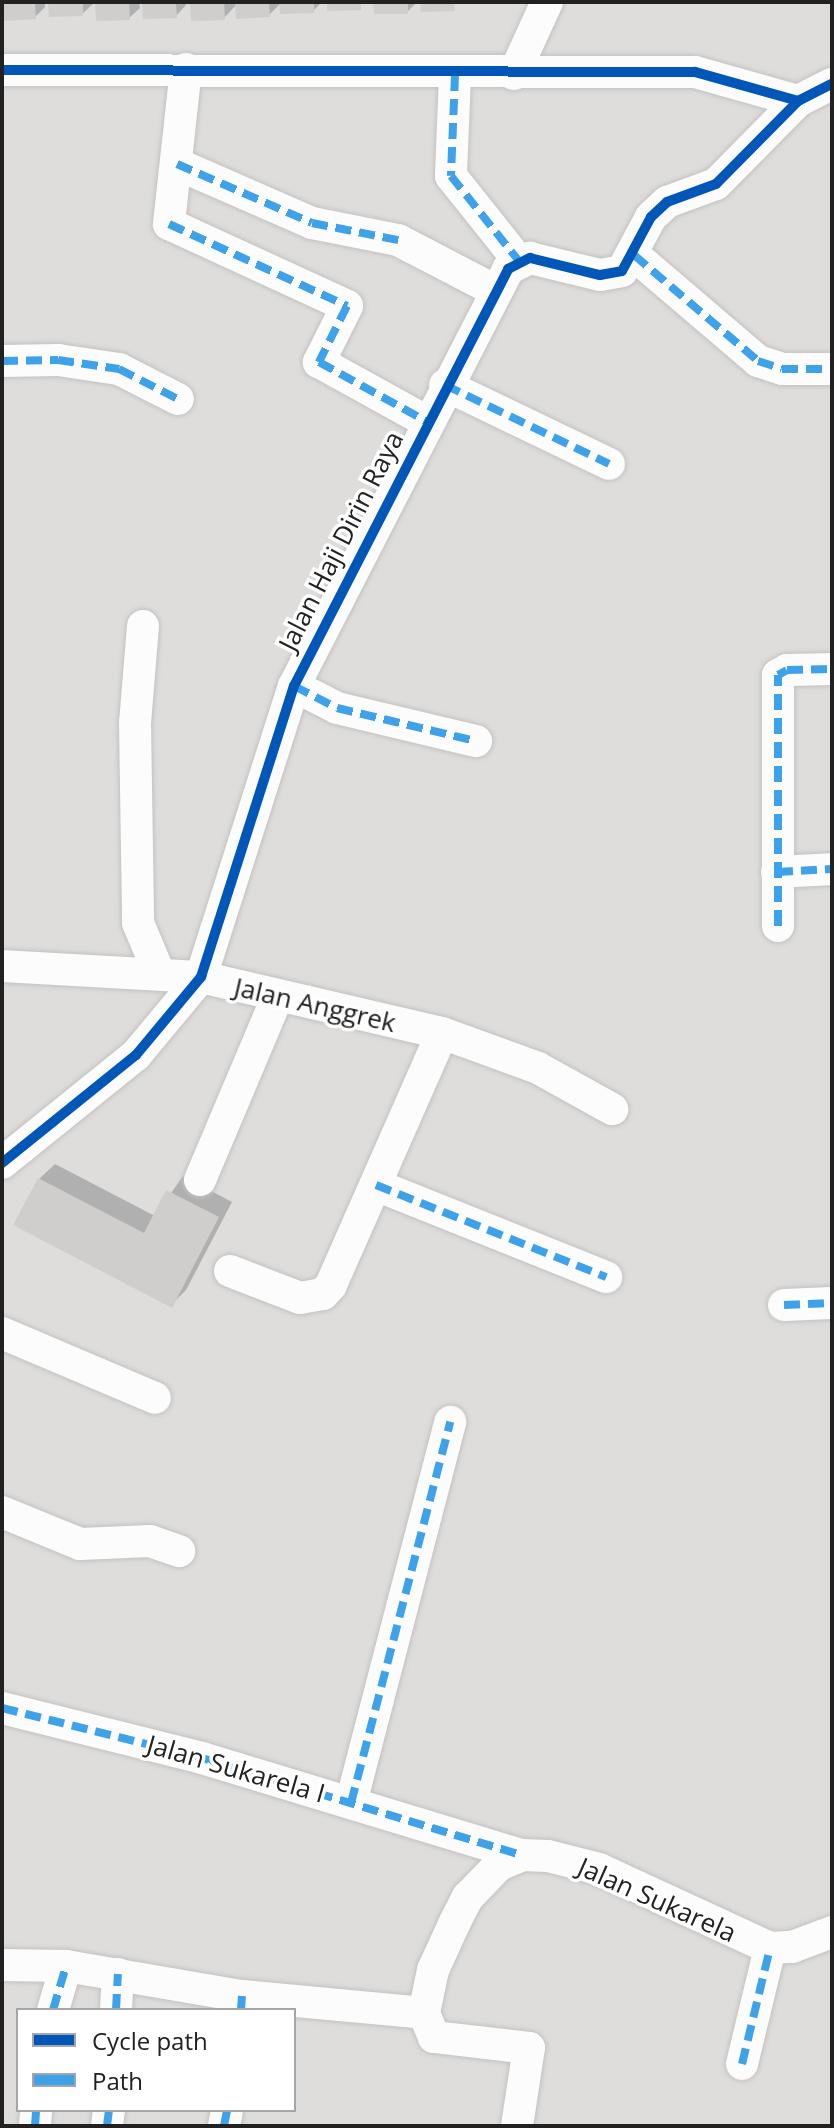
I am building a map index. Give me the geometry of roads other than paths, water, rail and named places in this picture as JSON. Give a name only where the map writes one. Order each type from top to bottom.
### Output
[{"type":"street","points":[[514,74],[547,2]]},
{"type":"street","points":[[2,70],[186,69],[455,75],[695,72],[798,101]]},
{"type":"street","points":[[186,69],[169,224],[347,306],[319,362],[426,421]]},
{"type":"street","points":[[455,75],[451,176],[518,260],[542,259],[600,275],[622,271],[634,255],[651,217],[667,202],[716,184],[734,170],[798,101],[832,84]]},
{"type":"street","points":[[177,164],[312,223],[398,240],[494,290]]},
{"type":"street","points":[[634,255],[758,361],[782,369],[832,369]]},
{"type":"street","name":"Jalan Haji Dirin Raya","points":[[2,1163],[136,1055],[201,977],[294,686],[494,290],[518,260]]},
{"type":"street","points":[[2,361],[58,360],[119,369],[178,399]]},
{"type":"street","points":[[445,385],[609,464]]},
{"type":"street","points":[[143,626],[135,723],[138,923],[159,973]]},
{"type":"street","points":[[778,926],[778,675],[787,670],[832,669]]},
{"type":"street","points":[[294,686],[337,708],[476,741]]},
{"type":"street","points":[[777,872],[832,869]]},
{"type":"street","name":"Jalan Anggrek","points":[[2,966],[201,977],[277,998],[442,1033],[538,1068],[612,1109]]},
{"type":"street","points":[[200,1180],[277,998]]},
{"type":"street","points":[[230,1271],[300,1298],[323,1294],[338,1275],[442,1033]]},
{"type":"street","points":[[376,1185],[606,1277]]},
{"type":"street","points":[[784,1305],[832,1303]]},
{"type":"street","points":[[2,1333],[155,1398]]},
{"type":"street","points":[[351,1803],[450,1422]]},
{"type":"street","points":[[2,1512],[80,1544],[150,1541],[179,1551]]},
{"type":"street","name":"Jalan Sukarela I","points":[[2,1708],[202,1758],[469,1836],[522,1855]]},
{"type":"street","points":[[517,2126],[529,2048],[434,2037],[424,2013],[433,1970],[468,1897],[499,1865],[522,1855]]},
{"type":"street","name":"Jalan Sukarela","points":[[522,1855],[599,1869],[770,1948],[792,1947],[832,1932]]},
{"type":"street","points":[[742,2064],[770,1948]]},
{"type":"street","points":[[2,1965],[66,1966],[118,1974],[242,2003],[424,2013]]},
{"type":"street","points":[[54,2008],[66,1966]]},
{"type":"street","points":[[116,2008],[118,1974]]}]
